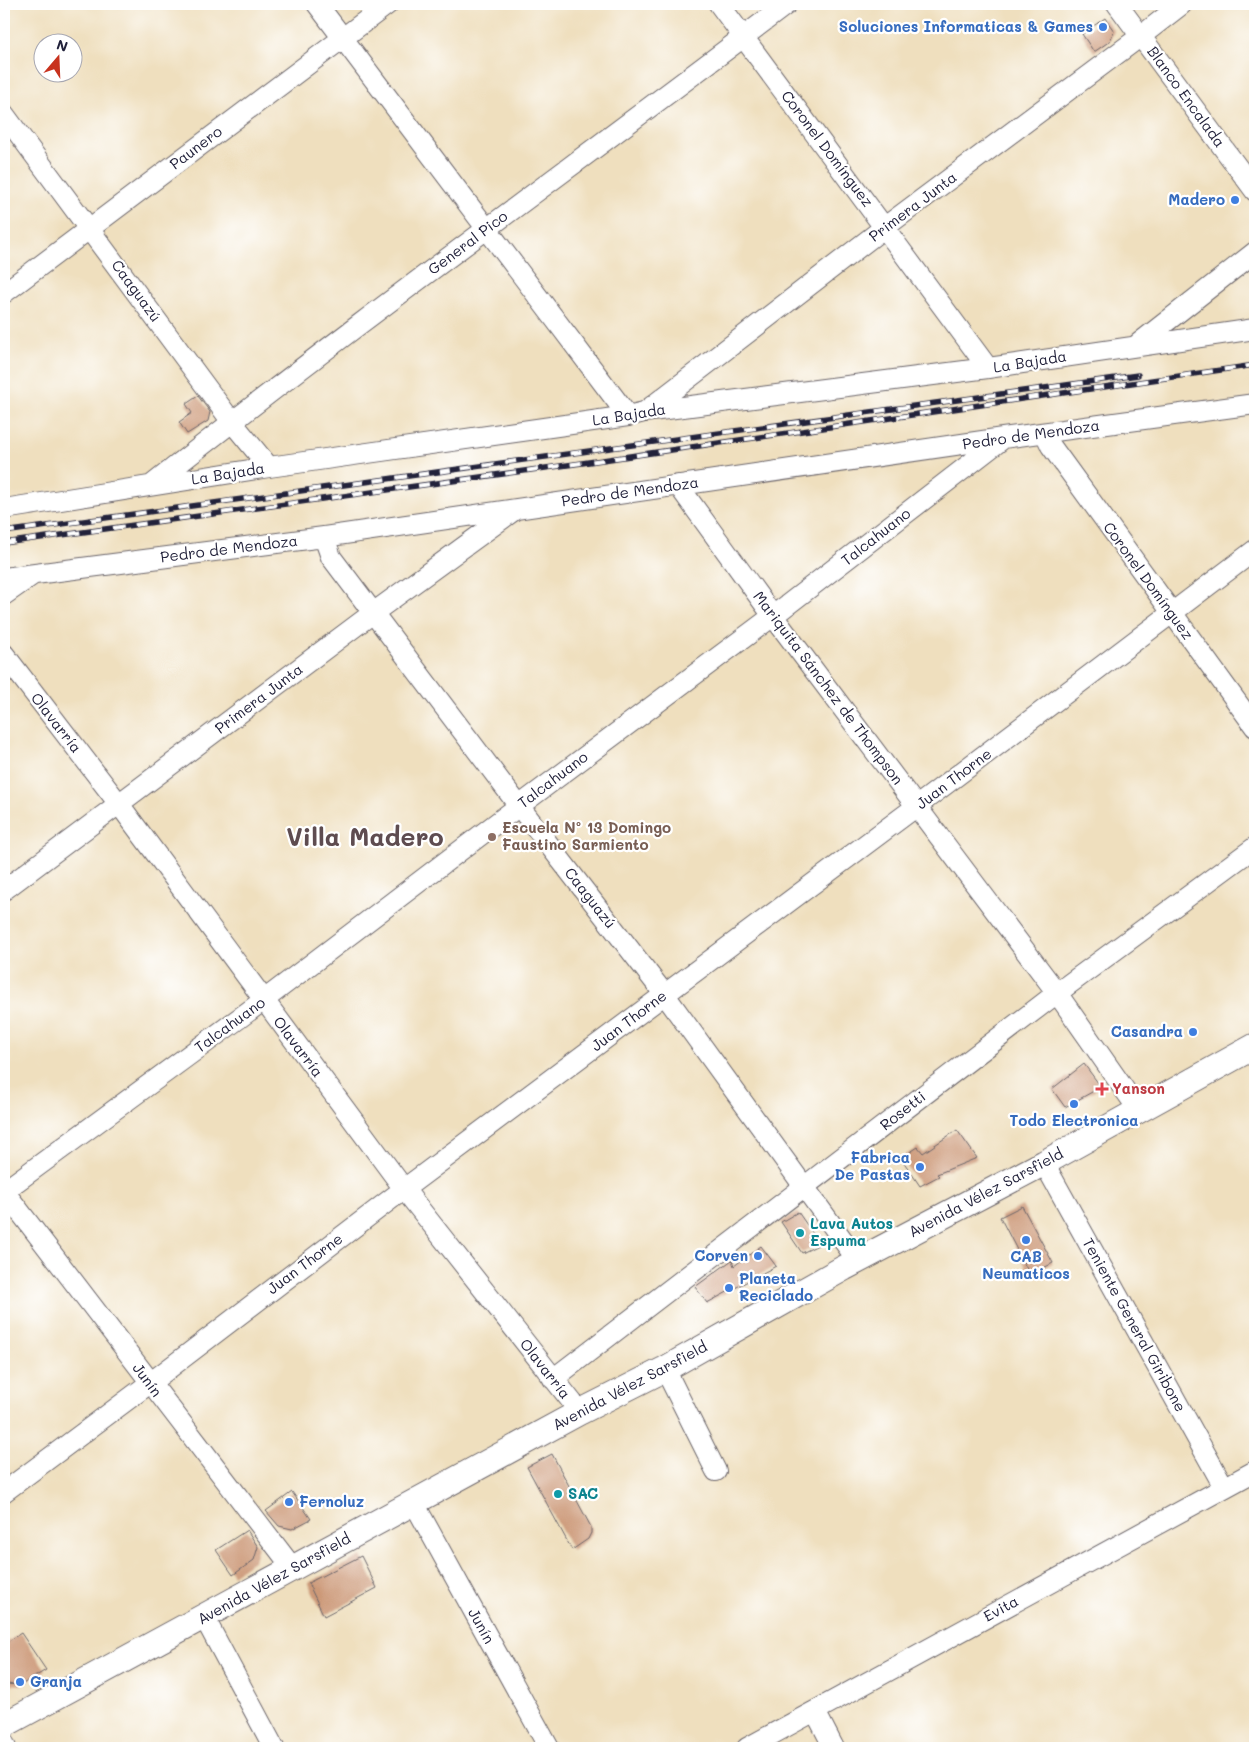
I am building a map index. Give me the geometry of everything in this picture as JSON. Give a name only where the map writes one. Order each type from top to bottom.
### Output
[{"type":"main road","name":"Avenida Vélez Sarsfield","points":[[4,1725],[580,1412],[665,1370],[858,1261],[1044,1163],[1138,1109],[1255,1047]]},
{"type":"street","points":[[317,4],[486,228],[636,414]]},
{"type":"street","name":"Paunero","points":[[4,293],[388,4]]},
{"type":"street","name":"Coronel Domínguez","points":[[719,4],[988,368]]},
{"type":"street","name":"General Pico","points":[[152,485],[486,228],[787,4]]},
{"type":"street","name":"Blanco Encalada","points":[[1117,4],[1255,191]]},
{"type":"street","name":"Primera Junta","points":[[636,414],[1142,36],[1182,4]]},
{"type":"street","name":"Caaguazú","points":[[4,114],[232,422],[269,468]]},
{"type":"street","points":[[1136,346],[1255,252]]},
{"type":"street","name":"La Bajada","points":[[4,509],[152,485],[636,414],[988,368],[1255,329]]},
{"type":"street","name":"Pedro de Mendoza","points":[[4,578],[324,536],[1003,438],[1255,404]]},
{"type":"street","name":"Coronel Domínguez","points":[[1046,433],[1051,446],[1255,727]]},
{"type":"street","name":"Talcahuano","points":[[4,1191],[264,1000],[773,616],[1003,438]]},
{"type":"street","name":"Mariquita Sánchez de Thompson","points":[[678,485],[773,616],[1057,993],[1138,1109]]},
{"type":"street","name":"Primera Junta","points":[[4,890],[516,509]]},
{"type":"street","name":"Caaguazú","points":[[324,536],[331,557],[665,995],[858,1261]]},
{"type":"street","name":"Juan Thorne","points":[[4,1492],[150,1384],[404,1189],[917,806],[1255,550]]},
{"type":"street","points":[[4,595],[34,574]]},
{"type":"street","name":"Olavarría","points":[[4,654],[119,804],[404,1189],[580,1412]]},
{"type":"street","name":"Rosetti","points":[[553,1379],[1057,993],[1255,847]]},
{"type":"street","name":"Teniente General Giribone","points":[[1044,1163],[1224,1487]]},
{"type":"street","name":"Junín","points":[[4,1191],[292,1568]]},
{"type":"street","points":[[665,1370],[716,1471]]},
{"type":"street","name":"Evita","points":[[747,1748],[1255,1471]]},
{"type":"street","name":"Junín","points":[[414,1503],[549,1748]]},
{"type":"street","points":[[204,1617],[274,1748]]},
{"type":"street","points":[[815,1711],[834,1748]]},
{"type":"street","points":[[4,1743],[6,1748]]},
{"type":"building","points":[[1105,18],[1114,31],[1110,41],[1094,52],[1082,34]]},
{"type":"building","points":[[198,396],[210,412],[208,421],[187,434],[179,422],[192,413],[186,404]]},
{"type":"building","points":[[1084,1064],[1101,1087],[1065,1107],[1052,1089]]},
{"type":"building","points":[[957,1130],[977,1158],[937,1174],[939,1176],[920,1186],[901,1158],[918,1147],[923,1153]]},
{"type":"building","name":"CAB Neumaticos","points":[[1022,1206],[1053,1263],[1030,1275],[1000,1217]]},
{"type":"building","name":"Lava Autos Espuma","points":[[798,1212],[820,1244],[802,1253],[781,1222]]},
{"type":"building","points":[[761,1246],[776,1266],[707,1303],[695,1287],[732,1260],[734,1266]]},
{"type":"building","name":"SAC","points":[[552,1454],[591,1527],[588,1539],[572,1550],[527,1467]]},
{"type":"building","name":"Fernoluz","points":[[292,1492],[311,1519],[292,1529],[279,1526],[266,1511]]},
{"type":"building","points":[[247,1530],[258,1547],[254,1560],[233,1575],[216,1550]]},
{"type":"building","points":[[361,1556],[377,1588],[324,1616],[308,1583]]},
{"type":"building","points":[[21,1633],[46,1670],[21,1685],[4,1684],[4,1644]]},
{"type":"railway","points":[[4,543],[582,463],[1255,365]]},
{"type":"railway","points":[[4,532],[1138,375]]},
{"type":"place","name":"Soluciones Informaticas & Games","points":[[1103,27]]},
{"type":"place","name":"Madero","points":[[1235,200]]},
{"type":"place","name":"Escuela Nº 13 Domingo Faustino Sarmiento","points":[[492,837]]},
{"type":"place","name":"Casandra","points":[[1193,1032]]},
{"type":"place","name":"Yanson","points":[[1102,1089]]},
{"type":"place","name":"Todo Electronica","points":[[1074,1104]]},
{"type":"place","name":"Fabrica De Pastas","points":[[920,1167]]},
{"type":"place","name":"Lava Autos Espuma","points":[[800,1233]]},
{"type":"place","name":"CAB Neumaticos","points":[[1026,1240]]},
{"type":"place","name":"Corven","points":[[758,1256]]},
{"type":"place","name":"Planeta Reciclado","points":[[729,1288]]},
{"type":"place","name":"SAC","points":[[558,1494]]},
{"type":"place","name":"Fernoluz","points":[[289,1502]]},
{"type":"place","name":"Granja","points":[[20,1682]]},
{"type":"district","name":"Villa Madero","points":[[365,837]]}]
